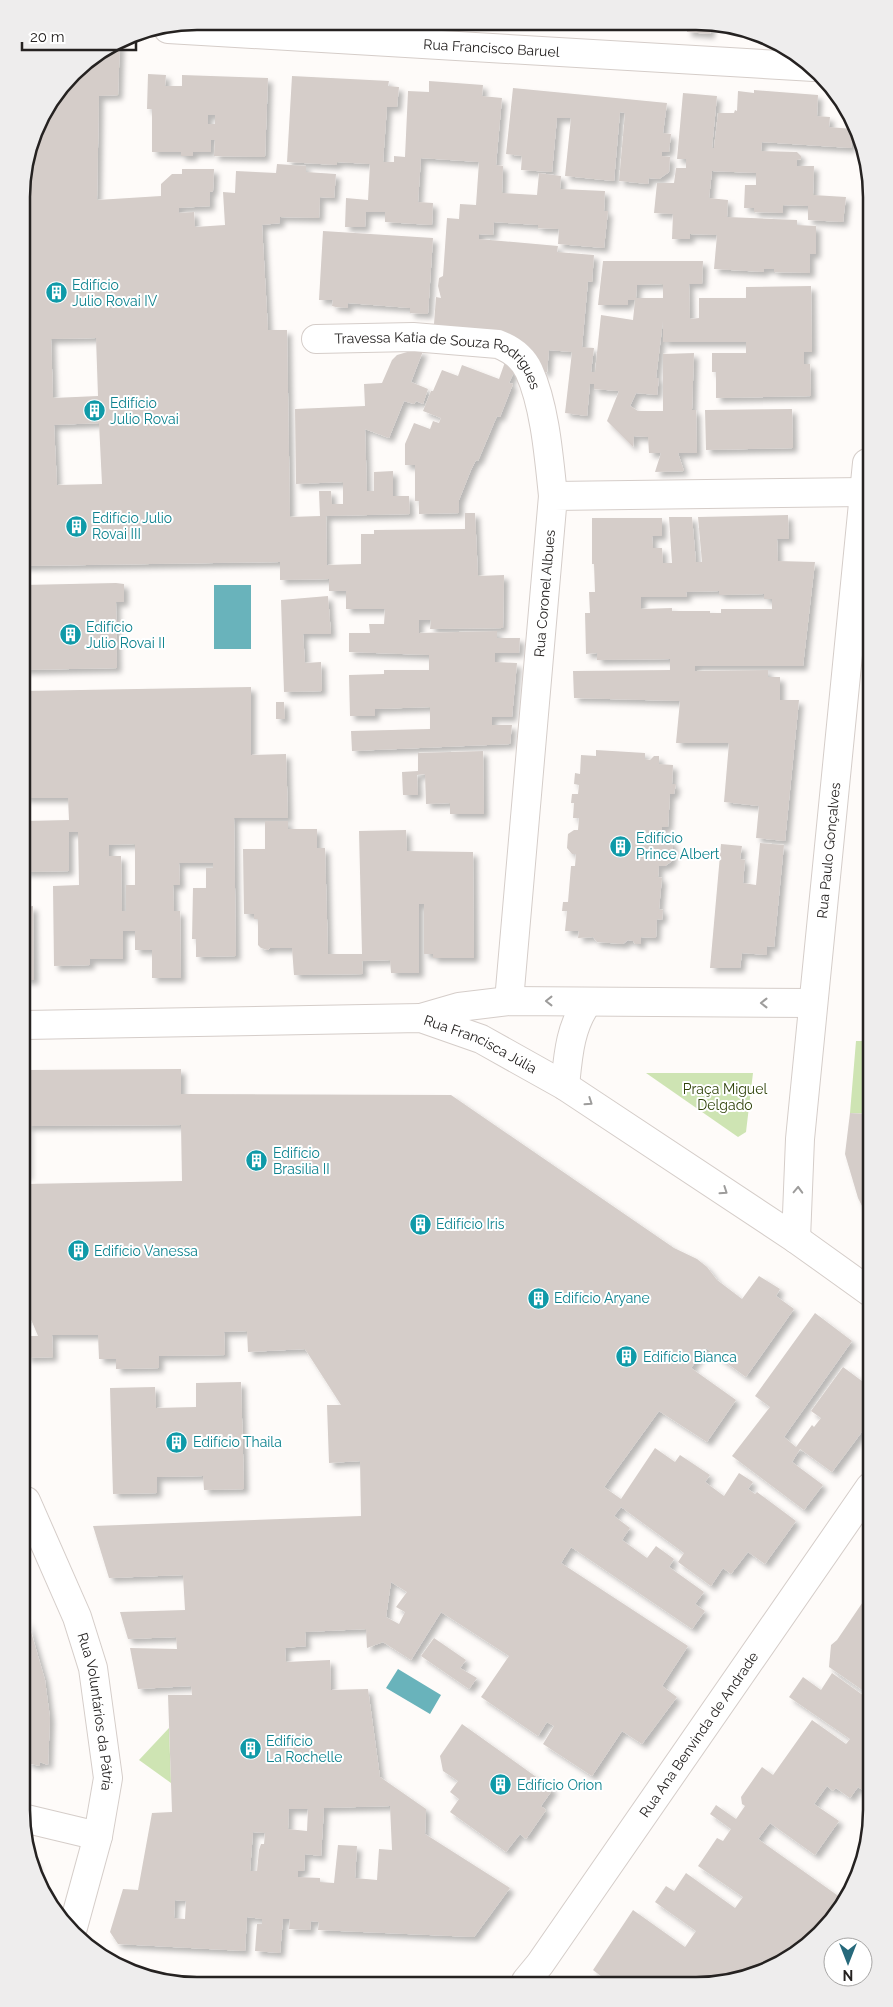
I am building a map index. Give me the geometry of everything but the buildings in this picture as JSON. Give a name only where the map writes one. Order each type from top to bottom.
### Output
[{"type":"street","name":"Rua Francisco Baruel","points":[[190,30],[800,66]]},
{"type":"street","name":"Travessa Katia de Souza Rodrigues","points":[[316,339],[413,337],[498,344],[509,348],[529,370],[548,448],[553,496]]},
{"type":"street","points":[[553,496],[863,492]]},
{"type":"street","name":"Rua Paulo Gonçalves","points":[[796,1239],[800,1139],[812,1003],[863,492]]},
{"type":"street","name":"Rua Coronel Albues","points":[[509,1001],[553,496]]},
{"type":"street","points":[[420,1018],[459,1007],[509,1001],[812,1003]]},
{"type":"street","points":[[565,1086],[568,1052],[576,1022],[588,1002]]},
{"type":"street","name":"Rua Francisca Júlia","points":[[30,1025],[420,1018],[481,1039],[565,1086],[796,1239],[863,1287]]},
{"type":"street","name":"Rua Ana Benvinda de Andrade","points":[[529,1977],[863,1497]]},
{"type":"street","name":"Rua Voluntários da Pátria","points":[[30,1510],[77,1617],[93,1668],[108,1778],[98,1836],[74,1923]]},
{"type":"street","points":[[30,1820],[98,1836]]},
{"type":"green space","points":[[856,1041],[863,1041],[863,1114],[850,1113]]},
{"type":"green space","name":"Praça Miguel Delgado","points":[[646,1073],[753,1073],[746,1132],[738,1137]]},
{"type":"green space","points":[[169,1728],[171,1783],[139,1760]]},
{"type":"water","points":[[214,585],[251,585],[251,649],[214,649]]},
{"type":"water","points":[[398,1669],[441,1695],[430,1714],[386,1688]]},
{"type":"place","name":"Edifício Julio Rovai IV","points":[[56,293]]},
{"type":"place","name":"Edifício Julio Rovai","points":[[94,411]]},
{"type":"place","name":"Edifício Julio Rovai III","points":[[76,526]]},
{"type":"place","name":"Edifício Julio Rovai II","points":[[70,635]]},
{"type":"place","name":"Edifício Prince Albert","points":[[620,846]]},
{"type":"place","name":"Edifício Brasilia II","points":[[257,1161]]},
{"type":"place","name":"Edifício Iris","points":[[420,1224]]},
{"type":"place","name":"Edifício Vanessa","points":[[78,1251]]},
{"type":"place","name":"Edifício Aryane","points":[[538,1298]]},
{"type":"place","name":"Edifício Bianca","points":[[627,1357]]},
{"type":"place","name":"Edifício Thaila","points":[[177,1442]]},
{"type":"place","name":"Edifício La Rochelle","points":[[250,1749]]},
{"type":"place","name":"Edifício Orion","points":[[501,1785]]}]
